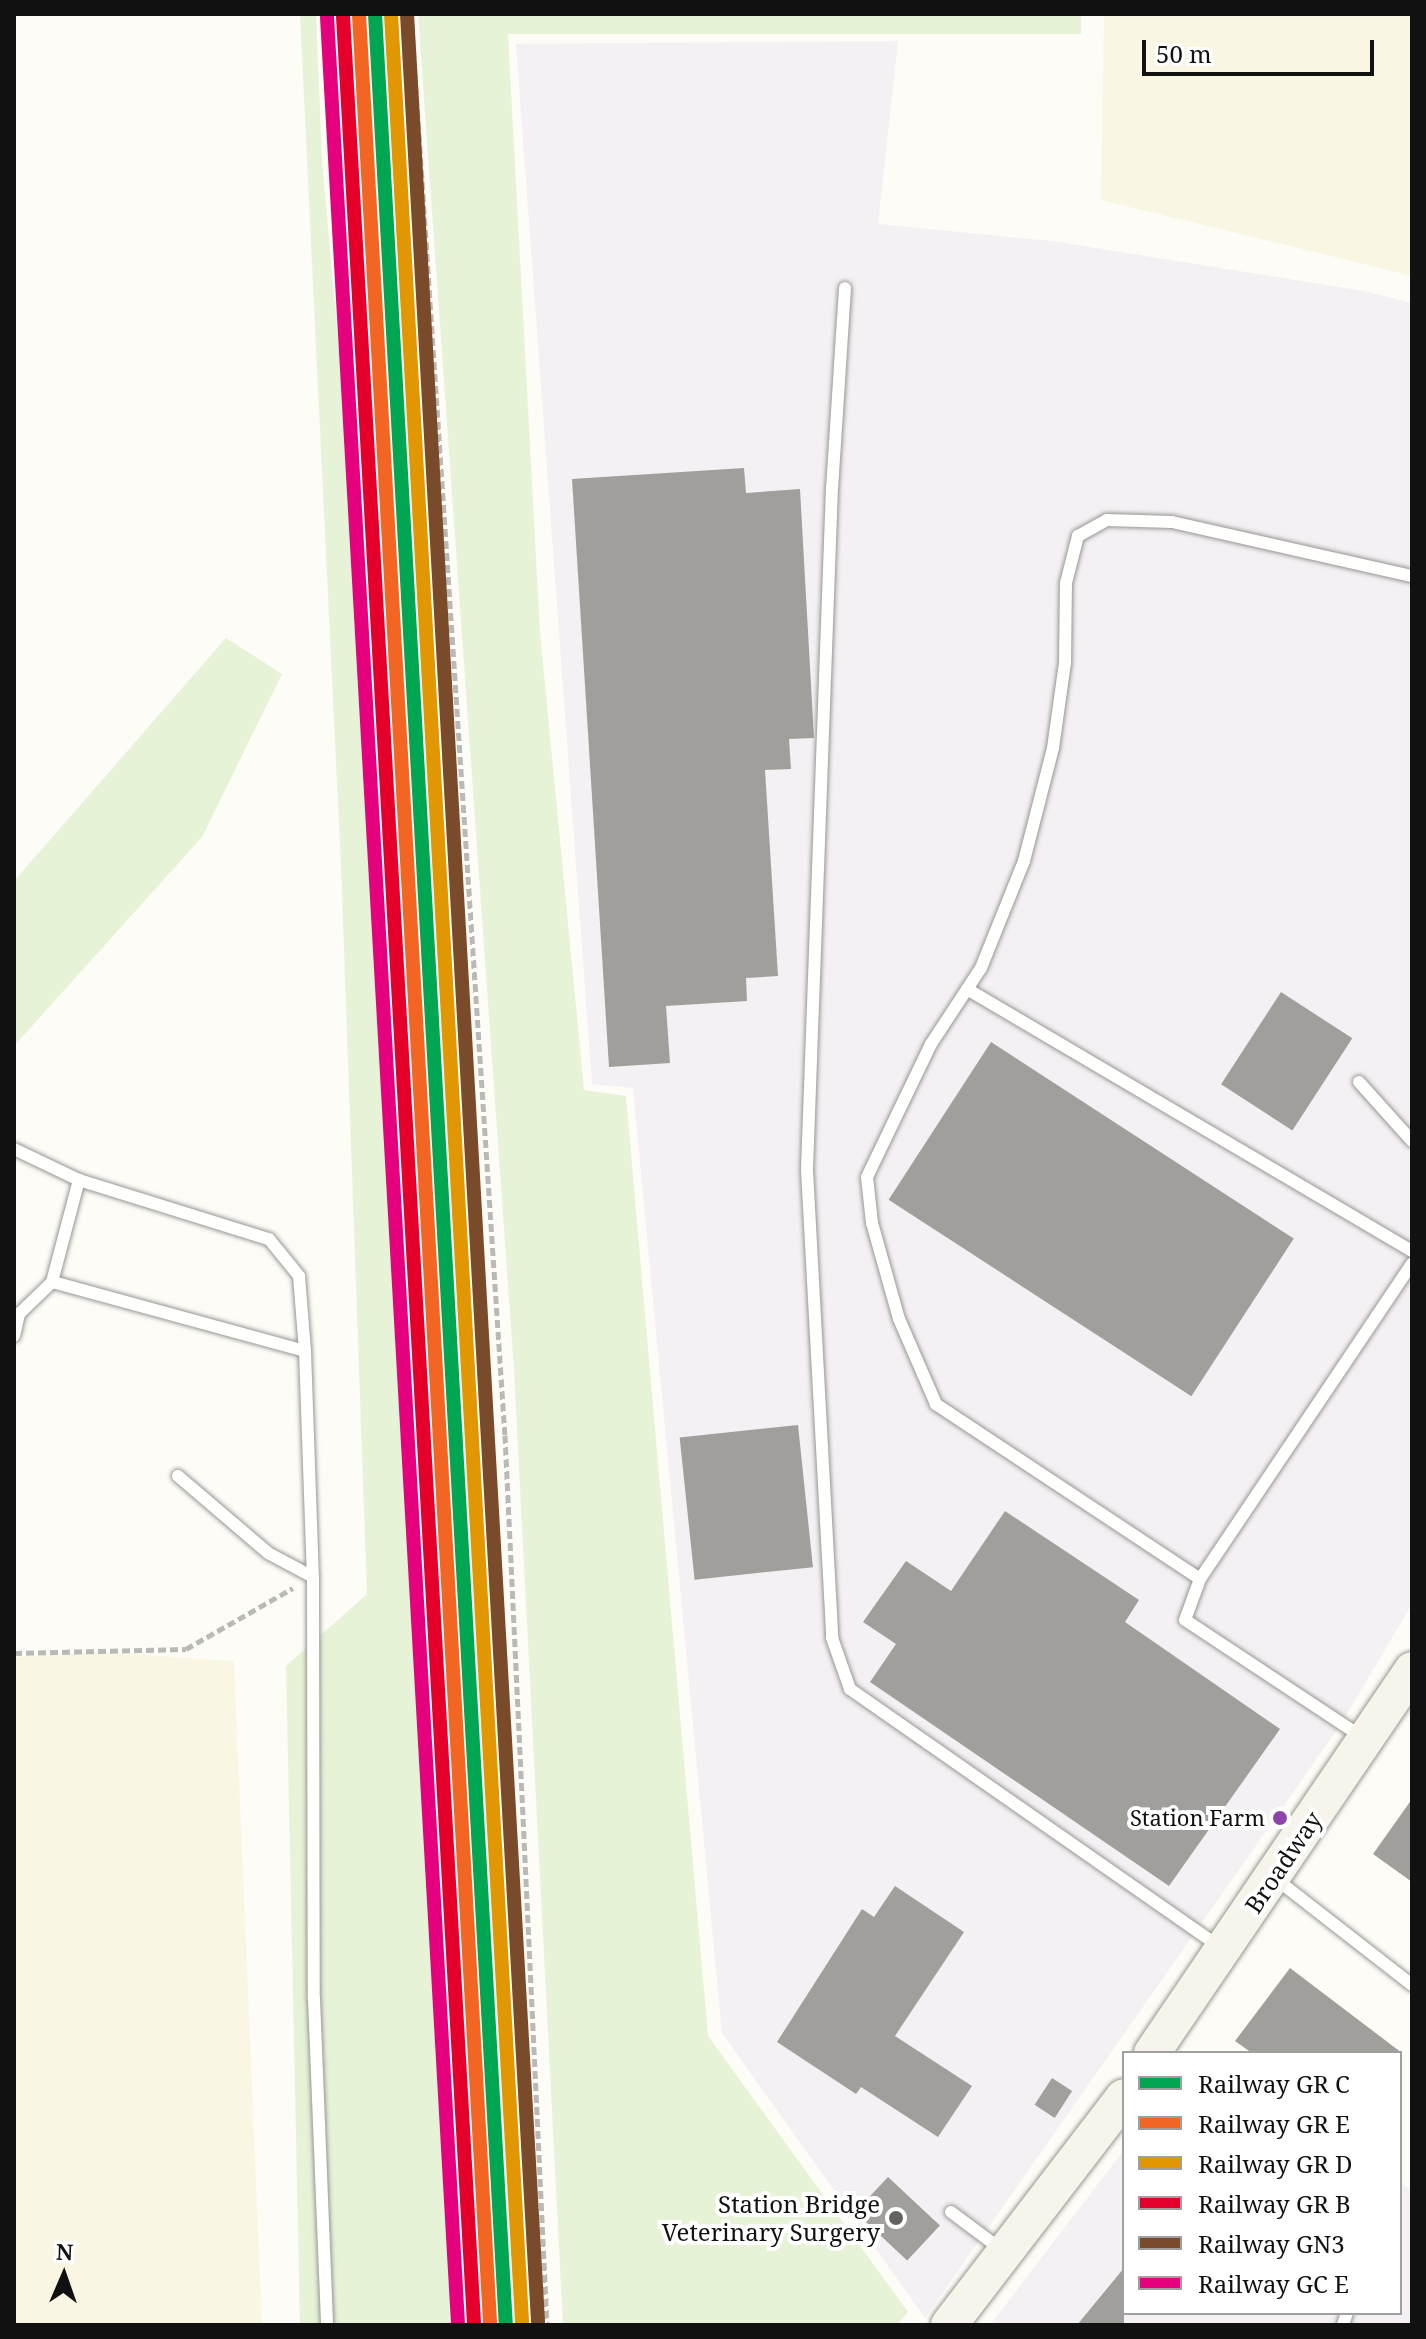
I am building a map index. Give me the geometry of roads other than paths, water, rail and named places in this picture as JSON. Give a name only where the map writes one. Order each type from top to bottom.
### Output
[{"type":"main road","name":"Broadway","points":[[1162,2045],[1412,1670]]},
{"type":"main road","points":[[949,2325],[1008,2254],[1122,2100]]},
{"type":"lane","points":[[845,288],[832,487],[807,1170],[832,1638],[850,1689],[1225,1950]]},
{"type":"lane","points":[[1200,1579],[961,1426],[936,1404],[899,1319],[872,1223],[867,1177],[931,1044],[981,968],[1024,861],[1053,748],[1065,663],[1066,583],[1078,536],[1107,520],[1172,522],[1412,576]]},
{"type":"lane","points":[[967,989],[1412,1251]]},
{"type":"lane","points":[[1359,1082],[1412,1141]]},
{"type":"lane","points":[[14,1149],[79,1180],[269,1239],[299,1276],[305,1351],[313,1577],[314,1999],[327,2325]]},
{"type":"lane","points":[[14,1336],[19,1314],[52,1282],[79,1180]]},
{"type":"lane","points":[[1365,1739],[1185,1620],[1200,1579],[1412,1264]]},
{"type":"lane","points":[[52,1282],[305,1351]]},
{"type":"lane","points":[[178,1476],[268,1553],[313,1577]]},
{"type":"lane","points":[[1273,1878],[1412,1985]]},
{"type":"lane","points":[[951,2212],[1008,2254]]},
{"type":"rail line","name":"GN3","points":[[407,14],[538,2323]]},
{"type":"place","name":"Station Farm","points":[[1280,1818]]},
{"type":"place","name":"Station Bridge Veterinary Surgery","points":[[896,2218]]}]
